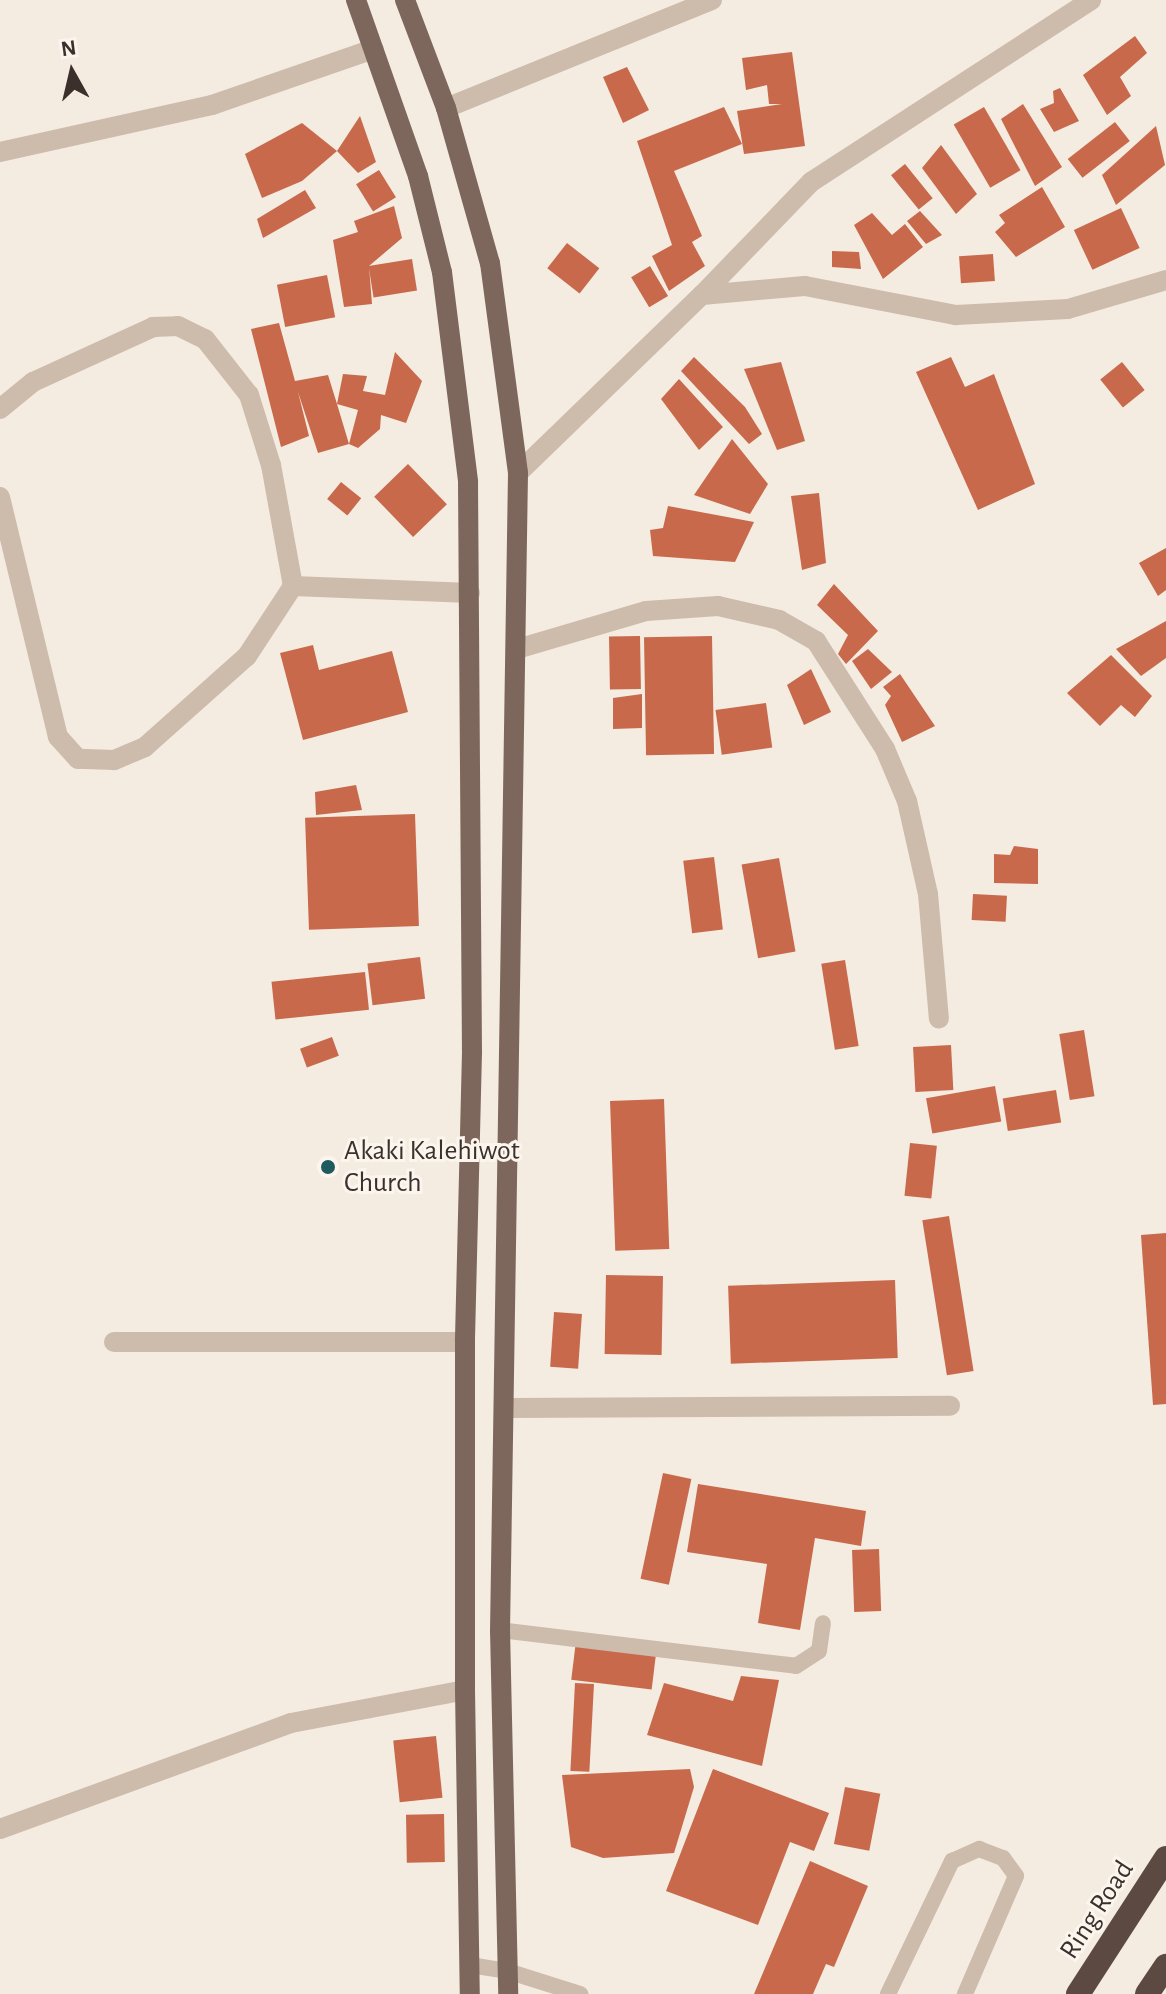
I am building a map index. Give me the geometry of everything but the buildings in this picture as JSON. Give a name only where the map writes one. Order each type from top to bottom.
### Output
[{"type":"highway","name":"Ring Road","points":[[1078,1994],[1166,1858]]},
{"type":"highway","points":[[1147,1994],[1166,1966]]},
{"type":"main road","points":[[356,0],[418,176],[442,272],[468,482],[472,1052],[465,1342],[465,1690],[470,1994]]},
{"type":"main road","points":[[405,0],[446,108],[490,263],[518,473],[500,1630],[508,1994]]},
{"type":"street","points":[[446,108],[712,0]]},
{"type":"street","points":[[518,473],[702,295],[811,182],[1091,0]]},
{"type":"street","points":[[0,152],[212,105],[374,49]]},
{"type":"street","points":[[702,295],[805,286],[956,315],[1068,309],[1166,280]]},
{"type":"street","points":[[0,409],[33,382],[153,327],[178,326],[205,339],[249,395],[271,465],[293,586],[247,656],[145,747],[114,760],[78,759],[58,737],[0,497]]},
{"type":"street","points":[[293,586],[470,593]]},
{"type":"street","points":[[517,649],[646,611],[718,606],[779,620],[816,641],[885,749],[907,801],[928,894],[939,1019]]},
{"type":"street","points":[[114,1342],[465,1342]]},
{"type":"street","points":[[504,1408],[950,1406]]},
{"type":"street","points":[[0,1829],[291,1723],[465,1690]]},
{"type":"lane","points":[[500,1630],[796,1666],[819,1651],[823,1623]]},
{"type":"lane","points":[[888,1994],[952,1861],[979,1849],[1003,1858],[1016,1876],[965,1994]]},
{"type":"lane","points":[[470,1965],[507,1971],[580,1994]]},
{"type":"place","name":"Akaki Kalehiwot Church","points":[[328,1167]]}]
